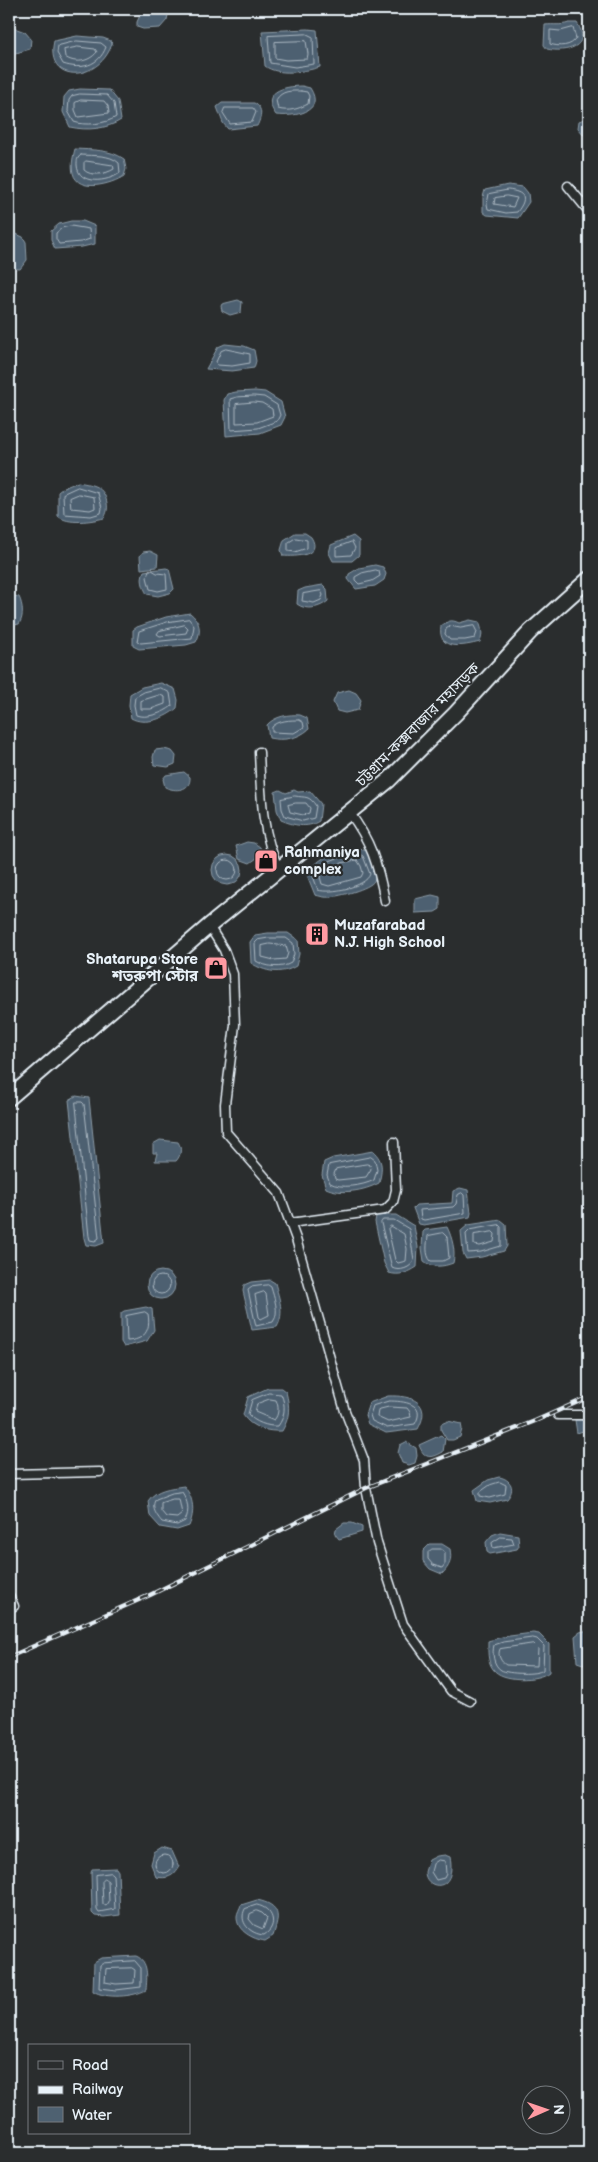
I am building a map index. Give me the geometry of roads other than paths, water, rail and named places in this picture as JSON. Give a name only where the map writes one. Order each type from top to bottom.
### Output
[{"type":"highway","name":"চট্টগ্রাম-কক্সবাজার মহাসড়ক","points":[[9,1098],[209,926],[389,780],[456,713],[531,631],[589,579]]},
{"type":"street","points":[[568,186],[586,208],[589,208]]},
{"type":"street","points":[[259,752],[264,823],[270,851],[279,869]]},
{"type":"street","points":[[350,812],[369,841],[378,865],[385,900]]},
{"type":"street","points":[[209,926],[224,950],[232,974],[235,1025],[225,1104],[226,1132],[279,1193],[290,1223],[345,1411],[364,1460],[366,1488],[376,1542],[403,1624],[451,1691],[470,1700]]},
{"type":"street","points":[[290,1223],[384,1210],[392,1202],[396,1190],[394,1142]]},
{"type":"street","points":[[558,1415],[589,1415]]},
{"type":"street","points":[[9,1474],[100,1472]]},
{"type":"street","points":[[9,1596],[14,1606]]},
{"type":"street","points":[[493,2153],[516,2150],[518,2153]]},
{"type":"water","points":[[142,11],[164,11],[168,15],[167,20],[160,28],[143,29],[137,27]]},
{"type":"water","points":[[577,23],[581,31],[582,38],[579,43],[569,49],[547,49],[544,45],[545,25]]},
{"type":"water","points":[[9,26],[25,32],[31,39],[30,49],[9,55]]},
{"type":"water","points":[[317,30],[320,67],[299,72],[284,72],[265,66],[262,31]]},
{"type":"water","points":[[77,36],[103,38],[111,41],[112,44],[105,57],[96,66],[85,72],[74,73],[65,71],[57,65],[53,55],[54,41]]},
{"type":"water","points":[[302,86],[310,88],[314,96],[314,103],[311,108],[298,114],[276,115],[271,107],[270,101],[272,96],[281,89]]},
{"type":"water","points":[[80,89],[109,90],[118,101],[121,120],[97,128],[83,129],[70,127],[63,112],[64,97],[69,91]]},
{"type":"water","points":[[222,103],[254,103],[260,110],[257,126],[228,129],[223,123],[217,107]]},
{"type":"water","points":[[589,118],[589,136],[585,136],[578,128],[579,121]]},
{"type":"water","points":[[75,149],[113,153],[119,156],[124,159],[126,169],[124,176],[104,184],[88,185],[81,183],[76,179],[72,170]]},
{"type":"water","points":[[508,185],[523,187],[528,193],[529,202],[518,218],[487,215],[483,212],[485,190]]},
{"type":"water","points":[[83,221],[95,226],[95,244],[55,249],[51,240],[51,231],[59,224]]},
{"type":"water","points":[[9,231],[23,237],[26,242],[27,260],[20,269],[9,268]]},
{"type":"water","points":[[238,300],[242,302],[241,312],[230,315],[222,311],[222,304]]},
{"type":"water","points":[[225,344],[244,346],[254,350],[256,361],[254,368],[232,371],[206,369],[218,347]]},
{"type":"water","points":[[255,391],[265,392],[281,402],[285,417],[281,425],[260,433],[226,436],[224,400],[227,394]]},
{"type":"water","points":[[78,482],[97,487],[106,497],[107,513],[104,518],[87,521],[68,521],[58,516],[58,492]]},
{"type":"water","points":[[295,533],[305,533],[311,537],[314,548],[306,554],[283,556],[281,550],[284,540]]},
{"type":"water","points":[[353,536],[359,541],[359,555],[352,561],[333,561],[329,553],[331,545]]},
{"type":"water","points":[[150,551],[158,555],[157,567],[141,569],[140,556],[143,552]]},
{"type":"water","points":[[375,565],[383,567],[386,574],[384,580],[375,586],[356,589],[348,579],[349,574],[359,568]]},
{"type":"water","points":[[169,569],[174,589],[170,593],[158,596],[147,594],[142,577],[144,571]]},
{"type":"water","points":[[323,585],[327,589],[328,601],[317,607],[309,608],[297,604],[298,591]]},
{"type":"water","points":[[9,595],[19,597],[22,618],[19,624],[9,626]]},
{"type":"water","points":[[190,613],[196,619],[199,626],[196,642],[186,645],[139,649],[133,646],[133,630],[137,627],[166,617]]},
{"type":"water","points":[[470,620],[479,622],[482,632],[480,642],[460,646],[447,644],[443,640],[441,626],[450,621],[459,623]]},
{"type":"water","points":[[161,683],[175,689],[178,700],[177,708],[155,720],[143,721],[131,718],[130,694],[142,687]]},
{"type":"water","points":[[349,690],[356,693],[361,700],[358,710],[345,713],[337,711],[333,702],[337,693]]},
{"type":"water","points":[[300,715],[307,718],[309,729],[305,732],[290,738],[269,738],[267,725],[270,722],[282,716]]},
{"type":"water","points":[[164,749],[172,751],[176,756],[175,764],[168,767],[154,765],[153,757],[155,750]]},
{"type":"water","points":[[184,772],[190,777],[190,782],[185,788],[173,790],[165,787],[163,779],[166,775]]},
{"type":"water","points":[[280,790],[286,793],[294,790],[298,792],[310,791],[321,804],[319,821],[305,826],[281,820],[277,810],[275,792]]},
{"type":"water","points":[[247,842],[254,843],[260,847],[261,852],[250,863],[239,859],[236,846]]},
{"type":"water","points":[[360,849],[367,851],[372,861],[375,869],[374,881],[366,887],[340,895],[326,897],[315,895],[307,875],[317,862],[329,855]]},
{"type":"water","points":[[227,855],[238,859],[242,870],[238,881],[227,885],[216,881],[212,870],[216,859]]},
{"type":"water","points":[[432,895],[440,897],[440,909],[435,912],[415,913],[415,899]]},
{"type":"water","points":[[288,933],[298,940],[299,954],[296,966],[285,971],[273,971],[262,969],[251,963],[250,942],[255,935]]},
{"type":"water","points":[[76,1096],[89,1098],[104,1243],[96,1246],[86,1245],[84,1238],[69,1100]]},
{"type":"water","points":[[160,1140],[178,1142],[180,1152],[176,1161],[155,1161],[157,1153],[153,1153],[153,1144]]},
{"type":"water","points":[[373,1151],[381,1162],[379,1183],[366,1188],[345,1192],[326,1188],[322,1175],[324,1162],[333,1158]]},
{"type":"water","points":[[460,1188],[468,1190],[470,1217],[424,1225],[419,1224],[413,1208],[416,1205],[452,1203],[453,1191]]},
{"type":"water","points":[[396,1215],[414,1226],[418,1247],[417,1267],[410,1271],[396,1274],[389,1273],[384,1263],[375,1222],[376,1216]]},
{"type":"water","points":[[501,1220],[506,1224],[507,1246],[504,1251],[466,1259],[463,1253],[461,1231],[468,1225]]},
{"type":"water","points":[[447,1227],[453,1245],[453,1263],[438,1266],[430,1265],[424,1261],[422,1248],[423,1232],[425,1230]]},
{"type":"water","points":[[161,1271],[171,1275],[175,1285],[171,1295],[161,1299],[151,1295],[147,1285],[151,1275]]},
{"type":"water","points":[[270,1280],[275,1283],[280,1300],[281,1316],[279,1322],[277,1327],[252,1330],[243,1291],[244,1285],[251,1282]]},
{"type":"water","points":[[146,1307],[152,1309],[154,1330],[147,1341],[124,1347],[121,1342],[121,1313]]},
{"type":"water","points":[[268,1388],[281,1388],[286,1392],[288,1412],[287,1421],[282,1431],[271,1431],[255,1426],[243,1415],[248,1397]]},
{"type":"water","points":[[388,1396],[412,1399],[421,1406],[423,1412],[422,1420],[418,1429],[386,1433],[368,1424],[365,1415],[369,1403]]},
{"type":"water","points":[[575,1420],[589,1420],[589,1429],[577,1433]]},
{"type":"water","points":[[448,1421],[461,1424],[460,1437],[447,1440],[441,1430],[441,1424]]},
{"type":"water","points":[[441,1435],[445,1439],[443,1452],[431,1457],[423,1453],[419,1445]]},
{"type":"water","points":[[406,1442],[416,1448],[417,1456],[415,1463],[409,1465],[402,1463],[398,1453],[400,1445]]},
{"type":"water","points":[[499,1477],[507,1480],[511,1485],[511,1492],[507,1499],[490,1503],[477,1501],[474,1490],[488,1480]]},
{"type":"water","points":[[184,1486],[192,1500],[192,1516],[189,1526],[177,1530],[160,1527],[150,1516],[148,1501],[159,1492],[169,1488]]},
{"type":"water","points":[[344,1523],[352,1523],[362,1527],[362,1532],[339,1539],[335,1534],[336,1529]]},
{"type":"water","points":[[500,1532],[518,1535],[519,1546],[517,1549],[490,1554],[487,1552],[486,1542],[492,1535]]},
{"type":"water","points":[[430,1544],[442,1544],[450,1549],[450,1563],[442,1574],[430,1569],[423,1561],[423,1551]]},
{"type":"water","points":[[589,1630],[589,1663],[583,1664],[577,1662],[575,1636],[580,1632]]},
{"type":"water","points":[[533,1633],[539,1634],[549,1644],[549,1672],[537,1677],[520,1679],[504,1676],[493,1669],[489,1659],[488,1641]]},
{"type":"water","points":[[162,1848],[172,1851],[179,1867],[172,1875],[163,1878],[156,1877],[151,1864],[154,1853]]},
{"type":"water","points":[[445,1855],[450,1857],[451,1869],[449,1877],[445,1883],[435,1885],[426,1878],[426,1867],[429,1860]]},
{"type":"water","points":[[116,1868],[118,1871],[120,1915],[95,1916],[92,1913],[92,1869]]},
{"type":"water","points":[[257,1900],[271,1905],[277,1912],[277,1923],[273,1936],[265,1941],[246,1933],[237,1921],[241,1905]]},
{"type":"water","points":[[136,1956],[140,1958],[145,1966],[147,1975],[146,1990],[120,1996],[98,1994],[93,1991],[94,1962],[101,1958]]},
{"type":"railway","points":[[9,1657],[150,1595],[366,1488],[535,1421],[589,1397]]},
{"type":"place","name":"Rahmaniya complex","points":[[266,861]]},
{"type":"place","name":"Muzafarabad N.J. High School","points":[[317,934]]},
{"type":"place","name":"Shatarupa Store শতরুপা স্টোর","points":[[216,968]]}]
